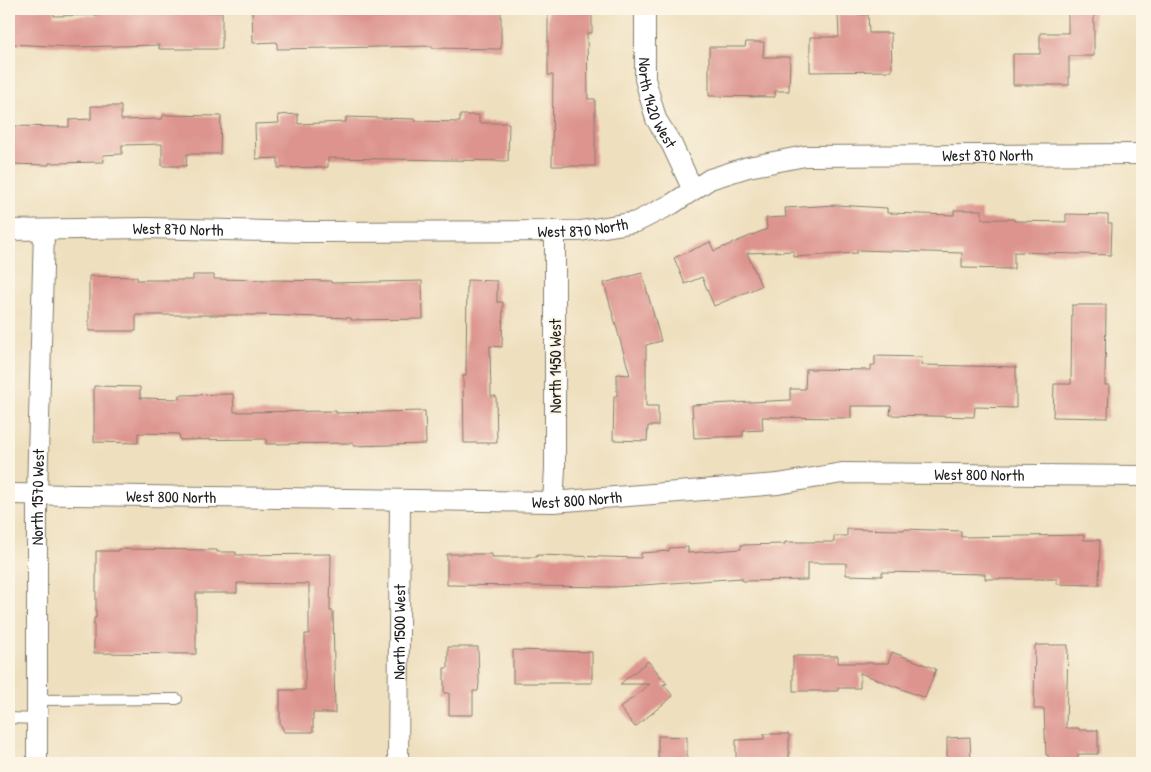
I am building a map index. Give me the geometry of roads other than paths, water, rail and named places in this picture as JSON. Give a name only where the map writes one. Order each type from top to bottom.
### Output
[{"type":"street","name":"North 1420 West","points":[[645,9],[645,80],[656,119],[672,146],[693,190]]},
{"type":"street","name":"West 870 North","points":[[9,230],[147,228],[307,232],[580,231],[636,222],[672,204],[710,179],[748,167],[805,156],[1142,154]]},
{"type":"street","name":"North 1570 West","points":[[37,763],[37,494],[44,230]]},
{"type":"street","name":"North 1450 West","points":[[553,502],[555,469],[555,231]]},
{"type":"street","name":"West 800 North","points":[[9,494],[553,502],[778,484],[842,473],[1142,476]]},
{"type":"street","name":"North 1500 West","points":[[398,763],[400,500]]},
{"type":"lane","points":[[9,718],[38,709],[177,699]]}]
